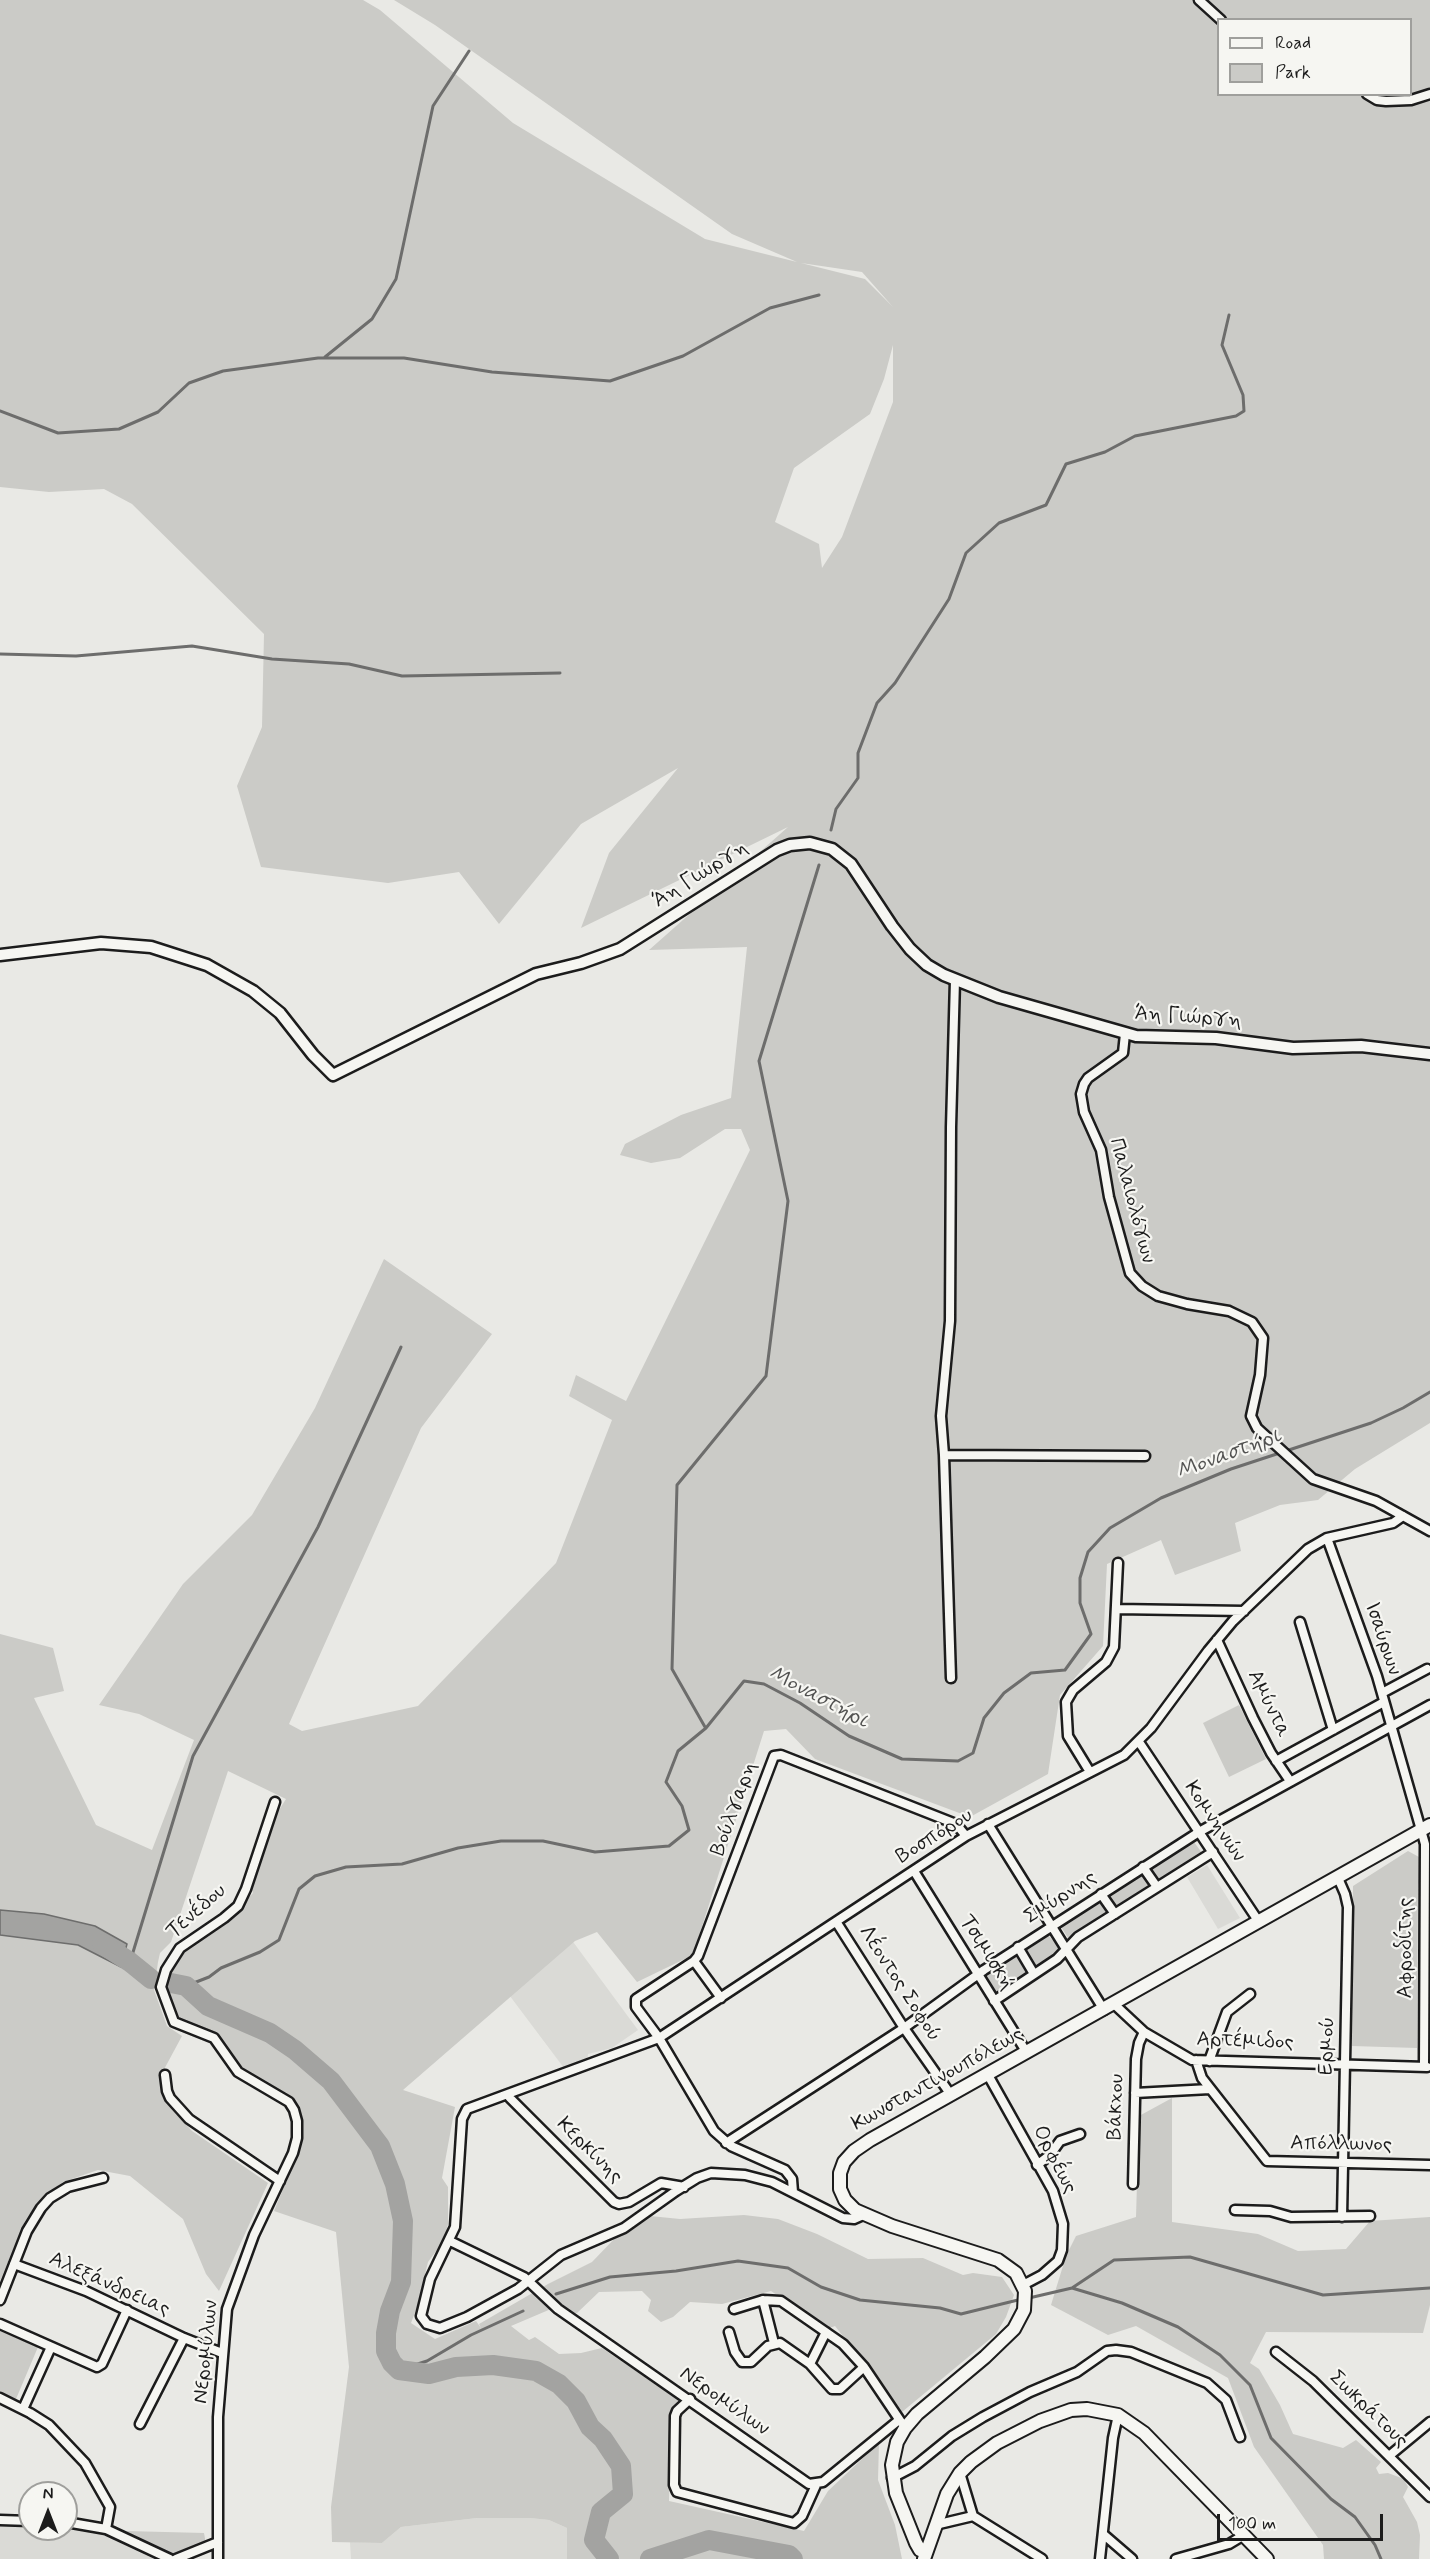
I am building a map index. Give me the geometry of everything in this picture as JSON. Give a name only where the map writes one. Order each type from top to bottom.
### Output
[{"type":"main road","name":"Κωνσταντινουπόλεως","points":[[1024,2288],[1012,2269],[998,2260],[863,2215],[852,2209],[842,2194],[839,2177],[844,2162],[854,2151],[870,2140],[1426,1828]]},
{"type":"main road","points":[[925,2556],[910,2532],[892,2478],[892,2460],[902,2424],[1001,2343],[1019,2322],[1025,2307],[1024,2288]]},
{"type":"main road","points":[[925,2556],[947,2494],[960,2474],[978,2456],[997,2443],[1061,2413],[1090,2409],[1118,2415],[1153,2441],[1267,2559]]},
{"type":"street","points":[[1199,0],[1219,18]]},
{"type":"street","points":[[1370,96],[1386,101],[1411,100],[1430,94]]},
{"type":"street","name":"Άη Γιώργη","points":[[0,955],[101,943],[151,947],[207,965],[253,991],[280,1013],[313,1055],[333,1075],[536,974],[581,963],[620,949],[777,850],[790,845],[810,843],[827,846],[844,857],[910,949],[936,971],[1023,1005],[1125,1034],[1158,1038],[1216,1038],[1283,1048],[1361,1046],[1430,1054]]},
{"type":"street","points":[[951,1678],[941,1416],[950,1321],[951,1127],[955,980]]},
{"type":"street","name":"Παλαιολόγων","points":[[1125,1034],[1121,1055],[1088,1078],[1082,1094],[1084,1112],[1101,1150],[1109,1197],[1130,1273],[1142,1286],[1158,1296],[1187,1304],[1229,1311],[1252,1322],[1262,1333],[1263,1338],[1260,1375],[1251,1416],[1257,1428],[1309,1477],[1368,1497],[1430,1531]]},
{"type":"street","points":[[944,1455],[1145,1456]]},
{"type":"street","points":[[1327,1538],[1393,1523],[1403,1516]]},
{"type":"street","name":"Βοσπόρου","points":[[450,2241],[456,2221],[463,2115],[469,2107],[508,2096],[659,2038],[966,1836],[1118,1758],[1139,1742],[1217,1640],[1244,1611],[1308,1549],[1327,1538]]},
{"type":"street","name":"Ισαύρων","points":[[1327,1538],[1426,1828]]},
{"type":"street","points":[[1090,1772],[1068,1736],[1066,1702],[1072,1690],[1106,1662],[1112,1653],[1116,1639],[1118,1563]]},
{"type":"street","points":[[1117,1610],[1244,1611]]},
{"type":"street","points":[[1300,1622],[1333,1730]]},
{"type":"street","name":"Αμύντα","points":[[1217,1640],[1246,1705],[1276,1761],[1290,1781]]},
{"type":"street","points":[[1276,1761],[1333,1730],[1427,1669]]},
{"type":"street","name":"Σμύρνης","points":[[726,2143],[904,2028],[1018,1947],[1199,1832],[1390,1725],[1430,1707]]},
{"type":"street","name":"Κομνηνών","points":[[1139,1742],[1259,1922]]},
{"type":"street","name":"Βούλγαρη","points":[[694,1961],[723,1894],[774,1756],[781,1755],[956,1824],[966,1836]]},
{"type":"street","name":"Τενέδου","points":[[275,1802],[246,1889],[238,1906],[180,1948],[166,1970],[160,1987],[174,2022],[214,2038],[234,2069],[283,2097],[292,2106],[296,2114],[298,2129],[290,2161]]},
{"type":"street","name":"Αρτέμιδος","points":[[988,1824],[1067,1949],[1109,2007],[1144,2032],[1188,2058],[1209,2061],[1427,2067]]},
{"type":"street","name":"Αφροδίτης","points":[[1426,1828],[1427,2067]]},
{"type":"street","points":[[994,2001],[1034,1974],[1078,1938],[1213,1852]]},
{"type":"street","points":[[1143,1867],[1157,1887]]},
{"type":"street","name":"Τσιμισκή","points":[[914,1871],[1026,2053]]},
{"type":"street","name":"Ερμού","points":[[1338,1878],[1346,1894],[1348,1907],[1342,2217]]},
{"type":"street","points":[[1101,1894],[1115,1914]]},
{"type":"street","name":"Λέοντος Σοφού","points":[[837,1923],[904,2028],[951,2095]]},
{"type":"street","points":[[1018,1947],[1034,1974]]},
{"type":"street","points":[[721,1998],[694,1961],[636,2000],[636,2007],[659,2038],[710,2126],[726,2143],[785,2170],[792,2179],[792,2192]]},
{"type":"street","points":[[1209,2061],[1227,2012],[1250,1994]]},
{"type":"street","name":"Βάκχου","points":[[1133,2184],[1137,2053],[1144,2032]]},
{"type":"street","name":"Απόλλωνος","points":[[1196,2060],[1199,2073],[1210,2089],[1267,2161],[1430,2165]]},
{"type":"street","points":[[165,2075],[170,2098],[189,2119],[280,2181]]},
{"type":"street","name":"Ορφέως","points":[[988,2075],[1053,2191],[1063,2230],[1059,2261],[1024,2288]]},
{"type":"street","points":[[1135,2093],[1210,2089]]},
{"type":"street","name":"Κερκίνης","points":[[508,2096],[614,2202],[619,2204],[629,2202],[661,2183],[684,2187]]},
{"type":"street","points":[[1037,2165],[1062,2139],[1080,2134]]},
{"type":"street","name":"Νερομύλων","points":[[218,2559],[217,2450],[222,2353],[230,2294],[290,2161]]},
{"type":"street","points":[[450,2241],[438,2261],[424,2299],[422,2316],[427,2324],[440,2328],[452,2325],[485,2308],[529,2281],[558,2257],[624,2228],[706,2174],[724,2173],[759,2178],[843,2218],[854,2219],[863,2215]]},
{"type":"street","points":[[0,2300],[32,2222],[46,2202],[68,2187],[103,2178]]},
{"type":"street","points":[[1235,2210],[1270,2211],[1291,2217],[1370,2216]]},
{"type":"street","name":"Νερομύλων","points":[[450,2241],[512,2270],[529,2281],[558,2309],[803,2480],[816,2485]]},
{"type":"street","name":"Αλεξάνδρειας","points":[[14,2264],[127,2310],[184,2338],[222,2353]]},
{"type":"street","points":[[690,2399],[677,2411],[675,2416],[674,2485],[677,2492],[794,2523],[807,2508],[816,2485],[902,2424],[864,2367],[843,2344],[781,2301],[764,2300],[734,2309]]},
{"type":"street","points":[[764,2300],[774,2343]]},
{"type":"street","points":[[0,2324],[93,2366],[100,2367],[127,2310]]},
{"type":"street","points":[[729,2332],[735,2352],[742,2362],[751,2362],[774,2343],[783,2344],[810,2364],[834,2390],[840,2389],[864,2367]]},
{"type":"street","points":[[810,2364],[826,2332]]},
{"type":"street","points":[[140,2424],[184,2338]]},
{"type":"street","points":[[23,2409],[51,2347]]},
{"type":"street","points":[[892,2478],[915,2466],[952,2436],[983,2417],[1077,2372],[1102,2354],[1112,2350],[1131,2352],[1207,2383],[1226,2400],[1240,2437]]},
{"type":"street","name":"Σωκράτους","points":[[1276,2352],[1313,2381],[1430,2497]]},
{"type":"street","points":[[0,2398],[23,2409],[57,2432],[85,2463],[110,2507],[106,2529]]},
{"type":"street","points":[[1100,2559],[1113,2438],[1118,2415]]},
{"type":"street","points":[[1389,2456],[1430,2422]]},
{"type":"street","points":[[960,2474],[973,2516],[1042,2559]]},
{"type":"street","points":[[935,2525],[973,2516]]},
{"type":"street","points":[[0,2520],[18,2521]]},
{"type":"street","points":[[78,2524],[106,2529],[170,2559]]},
{"type":"street","points":[[1103,2534],[1132,2559]]},
{"type":"street","points":[[1176,2559],[1229,2544],[1244,2535]]},
{"type":"street","points":[[176,2559],[218,2542]]},
{"type":"shaded area","points":[[1207,1865],[1240,1918],[1218,1929],[1187,1877]]},
{"type":"shaded area","points":[[540,1897],[638,2030],[612,2048],[588,2054],[587,2062],[564,2068],[452,1919]]},
{"type":"shaded area","points":[[0,1910],[44,1914],[95,1926],[127,1944],[121,1967],[78,1945],[0,1935]]},
{"type":"shaded area","points":[[0,2517],[18,2518],[18,2541],[78,2541],[78,2521],[126,2531],[173,2559],[0,2559]]},
{"type":"shaded area","points":[[477,2518],[549,2520],[567,2528],[567,2559],[351,2559],[350,2542],[382,2543],[401,2527]]},
{"type":"green space","points":[[0,0],[363,0],[380,10],[513,123],[705,239],[797,262],[732,234],[435,25],[394,0],[1430,0],[1430,1423],[1355,1469],[1318,1500],[1280,1505],[1235,1523],[1241,1551],[1175,1575],[1161,1540],[1107,1564],[1103,1646],[1060,1695],[1048,1774],[970,1817],[815,1759],[786,1729],[764,1731],[693,1955],[637,1982],[597,1932],[575,1941],[403,2090],[455,2107],[442,2178],[448,2187],[448,2224],[445,2239],[428,2262],[411,2323],[435,2339],[476,2321],[481,2328],[479,2324],[548,2284],[592,2262],[618,2235],[650,2216],[680,2219],[744,2215],[778,2219],[817,2234],[868,2259],[923,2258],[963,2275],[973,2273],[1002,2277],[1014,2295],[1006,2317],[996,2334],[902,2412],[835,2326],[827,2329],[771,2291],[722,2304],[690,2302],[673,2317],[661,2322],[648,2311],[651,2300],[642,2291],[599,2292],[577,2313],[560,2315],[551,2309],[511,2326],[529,2340],[535,2337],[559,2354],[581,2353],[602,2348],[680,2401],[672,2409],[671,2416],[669,2501],[804,2531],[828,2491],[879,2443],[878,2480],[895,2525],[902,2559],[567,2559],[567,2528],[549,2520],[530,2518],[477,2518],[401,2527],[382,2543],[332,2542],[331,2507],[349,2367],[336,2232],[274,2211],[302,2143],[300,2113],[294,2099],[238,2064],[219,2037],[210,2030],[180,2019],[164,1990],[165,1979],[184,1948],[234,1913],[253,1893],[249,1884],[276,1815],[286,1799],[228,1771],[171,1942],[160,1953],[158,1962],[154,1990],[167,2026],[182,2036],[161,2075],[165,2102],[192,2131],[268,2183],[219,2291],[206,2274],[183,2219],[130,2176],[98,2170],[63,2182],[41,2199],[25,2221],[0,2281],[0,1634],[53,1648],[64,1691],[34,1698],[96,1825],[152,1850],[194,1740],[139,1714],[99,1705],[183,1584],[252,1515],[315,1408],[384,1259],[492,1334],[421,1428],[289,1724],[302,1731],[418,1706],[556,1563],[612,1420],[569,1396],[576,1375],[626,1401],[750,1150],[741,1129],[725,1129],[680,1158],[651,1163],[620,1155],[625,1144],[681,1115],[731,1098],[747,947],[649,950],[788,827],[581,928],[609,853],[678,768],[581,824],[499,924],[459,872],[388,883],[261,867],[237,786],[262,727],[264,634],[132,504],[104,489],[49,492],[0,487]],"holes":[[[801,263],[862,272],[893,307],[865,279]],[[893,345],[893,402],[842,537],[822,568],[819,544],[775,522],[794,468],[870,414],[884,379]]]},
{"type":"green space","points":[[1239,1705],[1266,1759],[1229,1777],[1203,1723]]},
{"type":"green space","points":[[1194,1842],[1202,1853],[1159,1880],[1150,1868]]},
{"type":"green space","points":[[1408,1851],[1419,1857],[1421,1862],[1418,1892],[1417,2048],[1352,2046],[1353,1886]]},
{"type":"green space","points":[[1141,1874],[1150,1886],[1116,1907],[1108,1895]]},
{"type":"green space","points":[[1100,1900],[1108,1913],[1068,1938],[1060,1925]]},
{"type":"green space","points":[[1047,1934],[1057,1945],[1059,1951],[1036,1967],[1023,1949]]},
{"type":"green space","points":[[1016,1954],[1028,1972],[997,1993],[986,1975]]},
{"type":"green space","points":[[1172,2098],[1172,2222],[1258,2234],[1298,2251],[1346,2249],[1370,2221],[1430,2217],[1430,2305],[1423,2333],[1266,2332],[1250,2363],[1259,2369],[1280,2405],[1293,2434],[1343,2448],[1356,2440],[1381,2462],[1376,2468],[1379,2474],[1388,2473],[1404,2479],[1408,2487],[1403,2497],[1417,2522],[1420,2535],[1419,2559],[1324,2559],[1323,2545],[1254,2447],[1228,2378],[1136,2326],[1108,2335],[1051,2305],[1066,2256],[1076,2236],[1136,2217],[1139,2116]]},
{"type":"green space","points":[[0,2331],[38,2347],[16,2399],[0,2392]]},
{"type":"green space","points":[[126,2531],[204,2533],[206,2544],[172,2559]]},
{"type":"waterway","points":[[325,357],[372,319],[396,279],[433,106],[469,51]]},
{"type":"waterway","points":[[0,411],[58,433],[119,429],[158,412],[189,383],[223,371],[318,358],[404,358],[492,372],[610,381],[683,356],[770,308],[819,295]]},
{"type":"waterway","points":[[831,830],[836,809],[858,778],[858,753],[877,703],[895,683],[949,599],[966,553],[999,523],[1046,505],[1066,464],[1105,452],[1135,436],[1236,416],[1244,411],[1243,395],[1222,345],[1229,315]]},
{"type":"waterway","points":[[0,654],[76,656],[192,646],[272,659],[349,664],[402,676],[560,673]]},
{"type":"waterway","points":[[705,1727],[672,1669],[677,1485],[766,1376],[788,1201],[759,1061],[819,865]]},
{"type":"waterway","points":[[130,1962],[193,1756],[318,1527],[401,1347]]},
{"type":"waterway","name":"Μοναστήρι","points":[[186,1986],[260,1952],[279,1940],[299,1889],[315,1876],[346,1867],[402,1864],[458,1848],[501,1841],[543,1841],[595,1852],[669,1846],[689,1830],[682,1806],[666,1782],[678,1751],[706,1728],[744,1681],[764,1684],[800,1703],[849,1736],[902,1759],[958,1761],[973,1753],[984,1718],[1004,1693],[1031,1673],[1065,1670],[1091,1634],[1080,1603],[1080,1578],[1088,1552],[1110,1528],[1161,1498],[1231,1469],[1371,1423],[1430,1392]]},
{"type":"waterway","points":[[102,1944],[151,1979]]},
{"type":"waterway","points":[[166,1982],[186,1986],[208,2006],[270,2033],[295,2050],[331,2081],[380,2146],[395,2184],[403,2221],[401,2282],[390,2311],[386,2333],[386,2351],[392,2363],[399,2370],[429,2374],[456,2367],[493,2365],[536,2371],[559,2384],[576,2401],[590,2427],[603,2439],[621,2466],[623,2494],[601,2512],[594,2540],[609,2559]]},
{"type":"waterway","points":[[1072,2288],[1114,2260],[1190,2257],[1323,2295],[1430,2288]]},
{"type":"waterway","points":[[556,2294],[610,2277],[676,2271],[738,2261],[788,2268],[821,2287],[860,2300],[940,2308],[961,2314],[1022,2299]]},
{"type":"waterway","points":[[1029,2298],[1072,2288],[1122,2303],[1178,2327],[1220,2355],[1250,2385],[1271,2438],[1331,2499],[1355,2517],[1375,2545],[1381,2559]]},
{"type":"waterway","points":[[399,2370],[427,2361],[471,2335],[523,2311]]},
{"type":"waterway","points":[[650,2559],[709,2540],[789,2555],[793,2559]]}]
